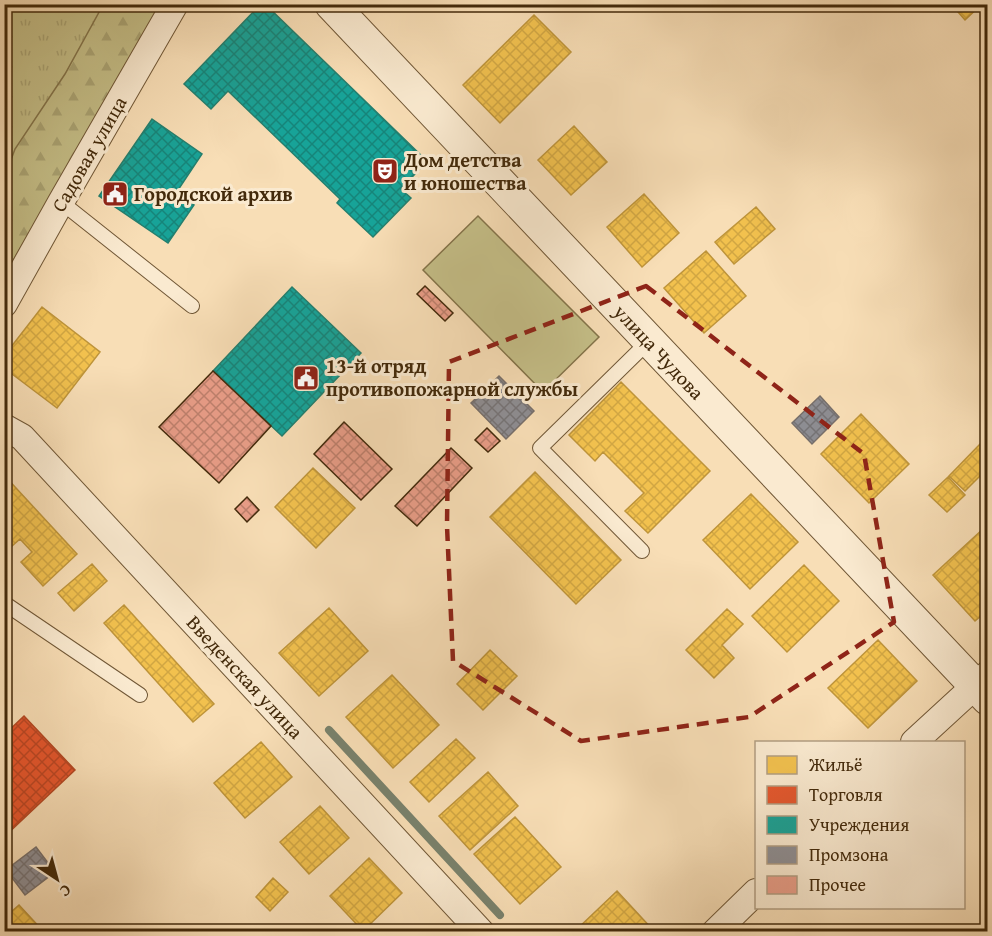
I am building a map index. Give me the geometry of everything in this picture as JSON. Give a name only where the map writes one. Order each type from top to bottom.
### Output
[{"type":"street","name":"Садовая улица","points":[[4,304],[176,4]]},
{"type":"street","name":"улица Чудова","points":[[332,4],[649,341],[983,686]]},
{"type":"street","name":"Введенская улица","points":[[4,428],[22,437],[481,932]]},
{"type":"street","points":[[916,741],[983,686]]},
{"type":"street","points":[[715,932],[755,893]]},
{"type":"lane","points":[[61,202],[192,306]]},
{"type":"lane","points":[[642,551],[540,448],[649,341]]},
{"type":"lane","points":[[4,603],[140,695]]},
{"type":"highlighted area","points":[[646,286],[864,454],[894,622],[749,717],[581,741],[453,661],[447,526],[449,362]]},
{"type":"green space","points":[[5,5],[154,5],[5,264]]},
{"type":"green space","points":[[103,5],[163,5],[14,259],[5,279],[5,176],[15,149],[65,74]]},
{"type":"green space","points":[[478,216],[599,337],[543,392],[423,270]]},
{"type":"building: Жильё","points":[[951,4],[982,4],[965,20]]},
{"type":"building: Жильё","points":[[534,15],[571,52],[500,123],[463,85]]},
{"type":"building: Жильё","points":[[574,126],[607,162],[571,195],[538,160]]},
{"type":"building: Жильё","points":[[644,194],[679,233],[642,267],[607,227]]},
{"type":"building: Жильё","points":[[756,207],[775,229],[734,264],[715,242]]},
{"type":"building: Жильё","points":[[706,251],[746,296],[704,333],[664,288]]},
{"type":"building: Жильё","points":[[42,307],[100,352],[57,408],[4,368],[4,356]]},
{"type":"building: Жильё","points":[[621,382],[710,471],[648,533],[625,511],[644,493],[603,452],[595,461],[569,435]]},
{"type":"building: Жильё","points":[[861,414],[909,464],[869,503],[821,454]]},
{"type":"building: Жильё","points":[[982,442],[988,447],[988,468],[965,491],[949,476]]},
{"type":"building: Жильё","points":[[313,468],[355,508],[316,548],[275,507]]},
{"type":"building: Жильё","points":[[535,472],[621,560],[576,604],[490,517]]},
{"type":"building: Жильё","points":[[4,475],[77,554],[43,586],[21,562],[32,552],[20,539],[4,553]]},
{"type":"building: Жильё","points":[[948,477],[965,495],[947,512],[929,495]]},
{"type":"building: Жильё","points":[[751,494],[798,542],[750,589],[703,540]]},
{"type":"building: Жильё","points":[[984,528],[988,532],[988,610],[975,621],[933,575]]},
{"type":"building: Жильё","points":[[92,564],[107,581],[74,611],[58,593]]},
{"type":"building: Жильё","points":[[804,565],[839,601],[787,652],[752,616]]},
{"type":"building: Жильё","points":[[124,605],[214,704],[193,722],[104,623]]},
{"type":"building: Жильё","points":[[329,608],[368,651],[319,696],[279,653]]},
{"type":"building: Жильё","points":[[727,609],[743,624],[722,645],[734,658],[714,678],[686,650]]},
{"type":"building: Жильё","points":[[878,640],[917,681],[868,728],[828,688]]},
{"type":"building: Жильё","points":[[490,650],[517,676],[483,710],[457,684]]},
{"type":"building: Жильё","points":[[392,675],[439,725],[393,768],[346,717]]},
{"type":"building: Жильё","points":[[456,739],[475,758],[429,802],[410,782]]},
{"type":"building: Жильё","points":[[261,742],[292,777],[245,818],[214,783]]},
{"type":"building: Жильё","points":[[488,772],[518,806],[470,850],[439,816]]},
{"type":"building: Жильё","points":[[320,806],[349,838],[309,874],[280,842]]},
{"type":"building: Жильё","points":[[515,817],[561,867],[520,904],[474,854]]},
{"type":"building: Жильё","points":[[369,858],[402,893],[363,931],[330,896]]},
{"type":"building: Жильё","points":[[273,878],[288,892],[270,911],[256,897]]},
{"type":"building: Жильё","points":[[617,891],[654,931],[574,932]]},
{"type":"building: Жильё","points":[[19,905],[44,932],[4,932],[4,918]]},
{"type":"building: Торговля","points":[[24,716],[75,770],[4,837],[4,735]]},
{"type":"building: Учреждения","points":[[261,4],[265,4],[427,161],[401,189],[411,198],[373,237],[337,203],[340,199],[228,91],[211,109],[184,84]]},
{"type":"building: Учреждения","points":[[152,119],[202,154],[176,193],[194,205],[168,243],[99,196]]},
{"type":"building: Учреждения","points":[[292,287],[361,353],[282,436],[213,371]]},
{"type":"building: Промзона","points":[[499,376],[534,411],[506,439],[471,403]]},
{"type":"building: Промзона","points":[[820,396],[839,417],[812,444],[792,423]]},
{"type":"building: Промзона","points":[[36,847],[55,872],[25,895],[6,870]]},
{"type":"building: Прочее","points":[[425,286],[453,313],[445,321],[417,294]]},
{"type":"building: Прочее","points":[[213,371],[271,426],[219,483],[159,427]]},
{"type":"building: Прочее","points":[[344,422],[392,469],[361,500],[314,454]]},
{"type":"building: Прочее","points":[[487,428],[500,441],[488,452],[475,440]]},
{"type":"building: Прочее","points":[[451,448],[472,468],[417,526],[395,506]]},
{"type":"building: Прочее","points":[[247,497],[259,510],[247,522],[235,509]]},
{"type":"waterway","points":[[329,730],[500,915]]},
{"type":"place","name":"Дом детства и юношества","points":[[385,171]]},
{"type":"place","name":"Городской архив","points":[[115,194]]},
{"type":"place","name":"13-й отряд противопожарной службы","points":[[306,378]]}]
